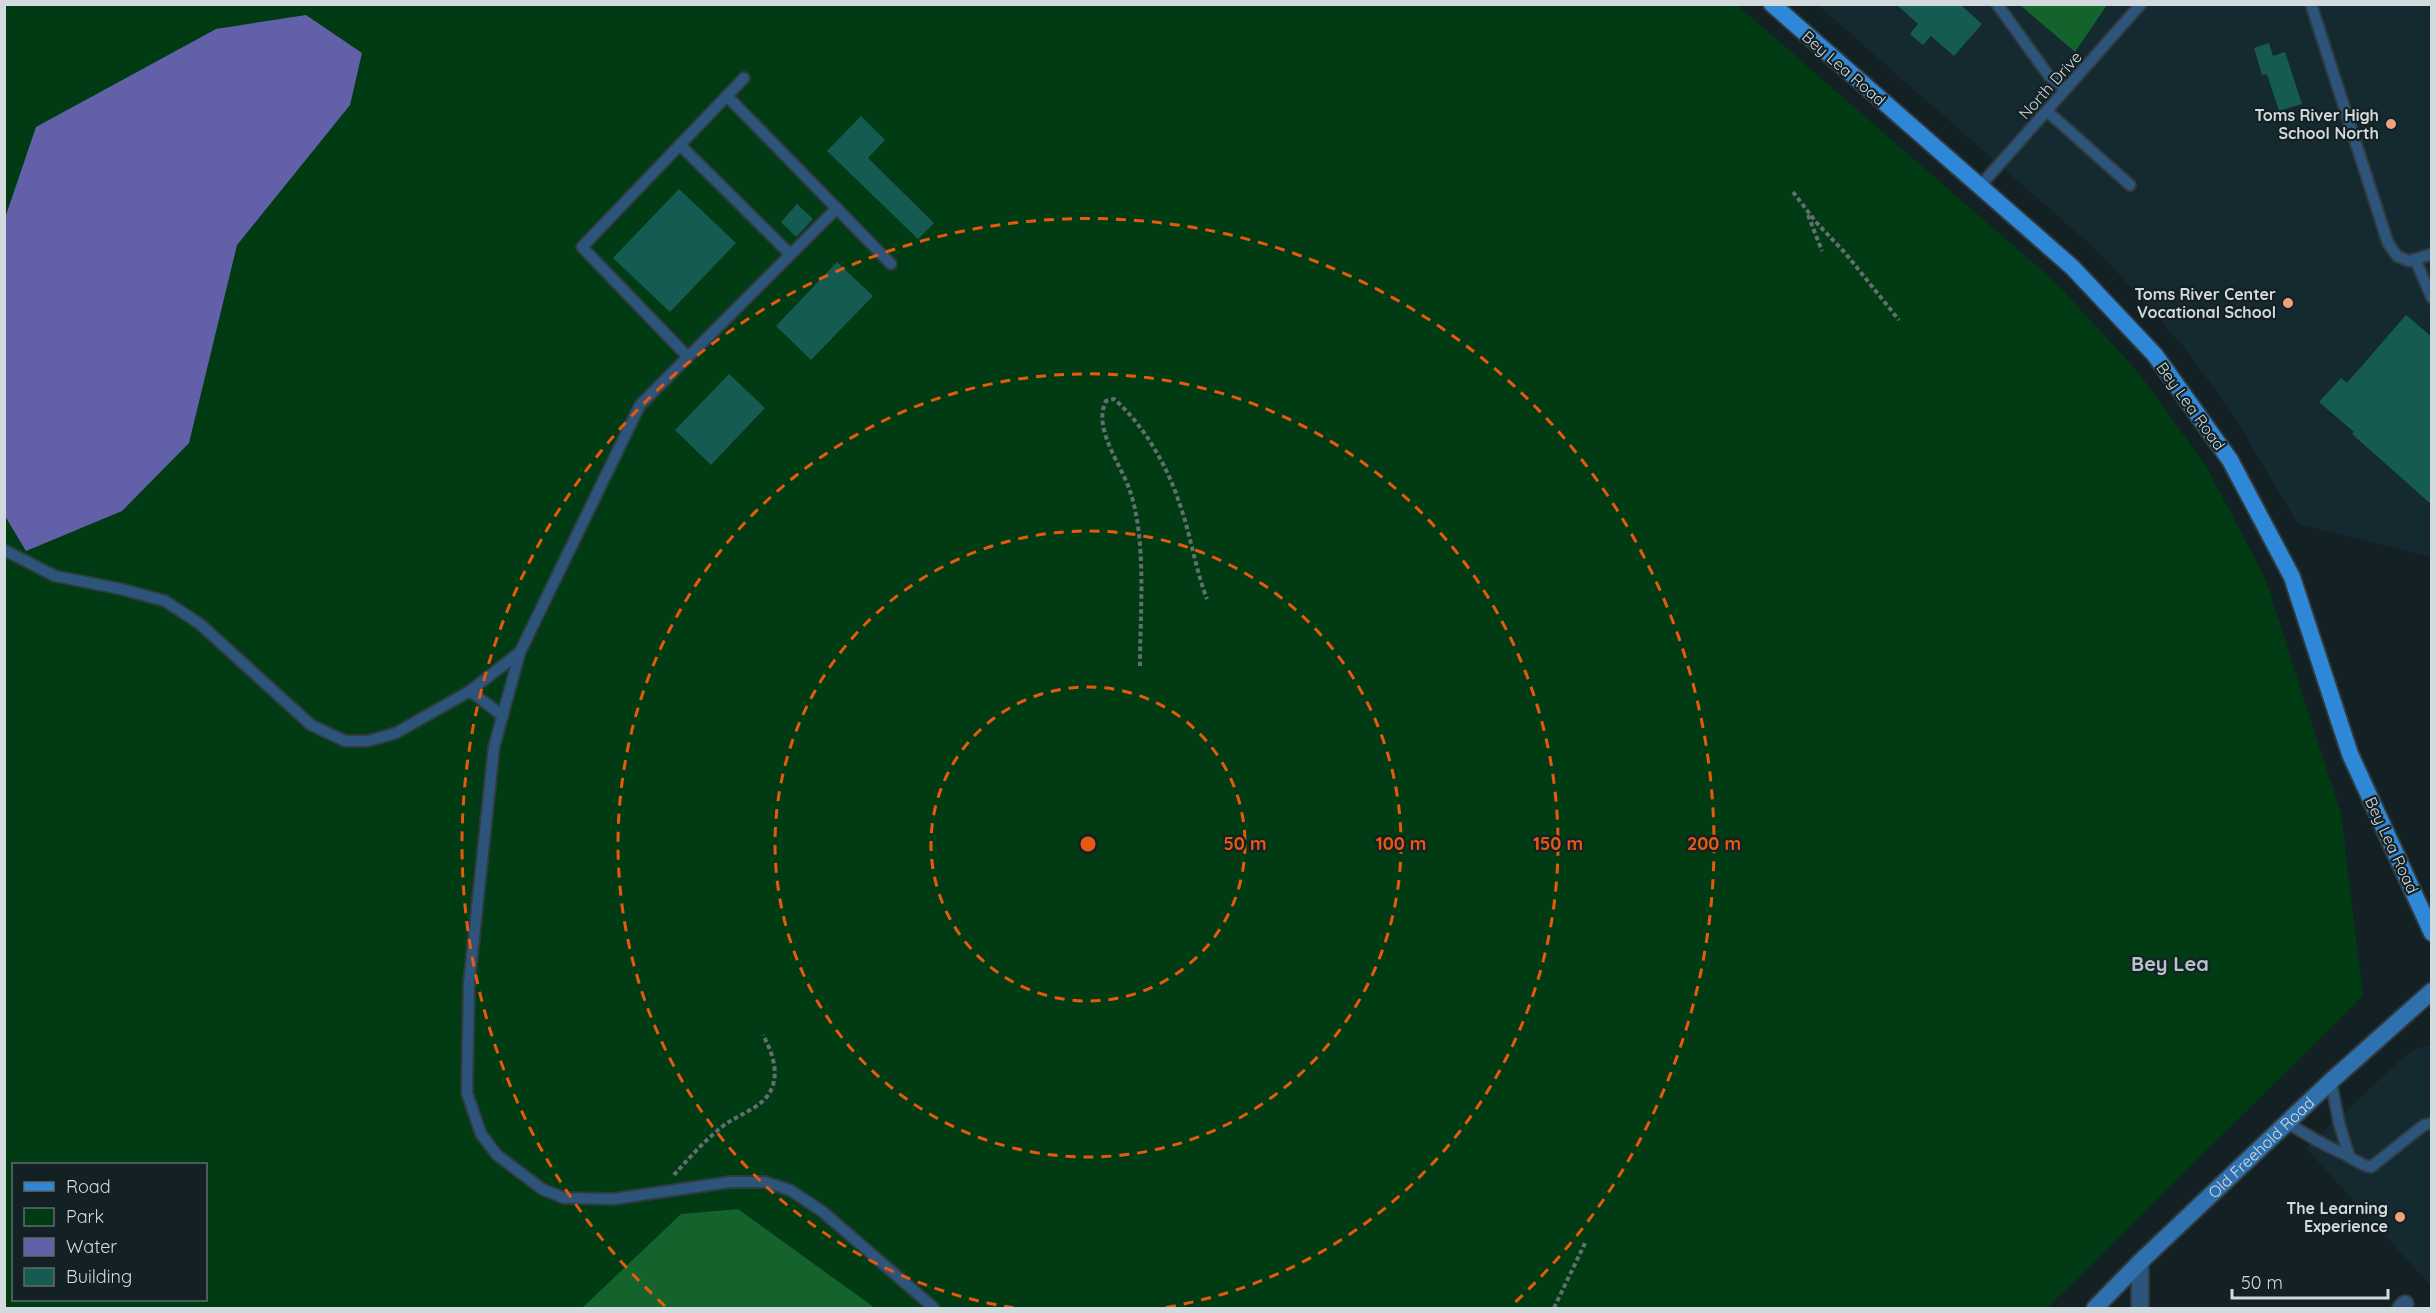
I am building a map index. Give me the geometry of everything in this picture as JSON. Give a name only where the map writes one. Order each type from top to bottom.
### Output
[{"type":"main road","name":"Bey Lea Road","points":[[1772,4],[2072,267],[2155,355],[2230,460],[2292,577],[2350,754],[2432,933]]},
{"type":"main road","name":"Old Freehold Road","points":[[2095,1308],[2287,1122],[2432,991]]},
{"type":"street","points":[[2140,1262],[2140,1308]]},
{"type":"lane","points":[[1997,4],[2049,76],[2066,89]]},
{"type":"lane","name":"North Drive","points":[[1980,186],[2141,4]]},
{"type":"lane","points":[[2311,4],[2388,243],[2397,256],[2409,261],[2432,254]]},
{"type":"lane","points":[[688,357],[582,247],[744,78]]},
{"type":"lane","points":[[727,96],[891,264]]},
{"type":"lane","points":[[2047,111],[2130,185]]},
{"type":"lane","points":[[680,145],[790,254]]},
{"type":"lane","points":[[837,208],[640,405],[520,652],[494,747],[469,984],[467,1093],[481,1134],[498,1155],[542,1189],[564,1198],[603,1199],[730,1182],[765,1182],[790,1190],[823,1212],[934,1308]]},
{"type":"lane","points":[[2415,259],[2432,298]]},
{"type":"lane","points":[[4,550],[55,576],[121,589],[165,601],[200,624],[311,725],[345,741],[368,741],[396,733],[470,691],[520,652]]},
{"type":"lane","points":[[470,691],[503,716]]},
{"type":"lane","points":[[2331,1081],[2339,1124],[2349,1156]]},
{"type":"lane","points":[[2287,1122],[2318,1143],[2349,1156],[2360,1165],[2371,1167],[2424,1125],[2432,1123]]},
{"type":"path","points":[[1793,192],[1899,320]]},
{"type":"path","points":[[1804,207],[1822,251]]},
{"type":"path","points":[[1140,666],[1140,577],[1137,518],[1130,490],[1111,449],[1102,422],[1102,410],[1106,401],[1114,399],[1132,414],[1154,450],[1180,505],[1199,581],[1207,599]]},
{"type":"path","points":[[660,1192],[689,1158],[724,1125],[757,1106],[770,1095],[776,1078],[775,1063],[763,1035]]},
{"type":"path","points":[[1554,1308],[1586,1241]]},
{"type":"shaded area","name":"Toms River Center Vocational School","points":[[1818,5],[2020,5],[2075,51],[2107,5],[2431,5],[2431,557],[2298,524],[2231,411],[2183,346],[2102,255]]},
{"type":"shaded area","name":"The Learning Experience","points":[[2431,1045],[2431,1286],[2306,1148],[2406,1055],[2417,1048]]},
{"type":"green space","points":[[5,5],[1737,5],[2056,283],[2138,372],[2206,466],[2265,578],[2341,814],[2363,996],[2047,1308],[875,1308],[738,1209],[681,1214],[582,1308],[5,1308]]},
{"type":"green space","points":[[2020,5],[2107,5],[2075,52]]},
{"type":"green space","points":[[738,1209],[875,1308],[582,1308],[681,1214]]},
{"type":"water","points":[[306,15],[362,53],[350,105],[237,245],[189,443],[122,511],[26,551],[5,516],[5,218],[36,127],[216,29]]},
{"type":"building","points":[[1896,4],[1960,4],[1982,24],[1954,56],[1931,36],[1923,45],[1910,34],[1918,24]]},
{"type":"building","points":[[2269,43],[2273,56],[2285,52],[2302,104],[2279,111],[2267,74],[2262,75],[2254,48]]},
{"type":"building","points":[[861,116],[885,140],[868,158],[934,223],[918,239],[827,151]]},
{"type":"building","points":[[679,189],[736,243],[670,312],[613,258]]},
{"type":"building","points":[[797,204],[813,219],[796,237],[781,222]]},
{"type":"building","points":[[837,262],[873,296],[811,360],[776,326]]},
{"type":"building","points":[[2406,315],[2432,337],[2432,505],[2319,402],[2341,378],[2347,383]]},
{"type":"building","points":[[729,374],[765,408],[711,465],[675,430]]},
{"type":"place","name":"Toms River High School North","points":[[2391,124]]},
{"type":"place","name":"Toms River Center Vocational School","points":[[2288,303]]},
{"type":"place","name":"The Learning Experience","points":[[2400,1217]]},
{"type":"district","name":"Bey Lea","points":[[2170,964]]}]
